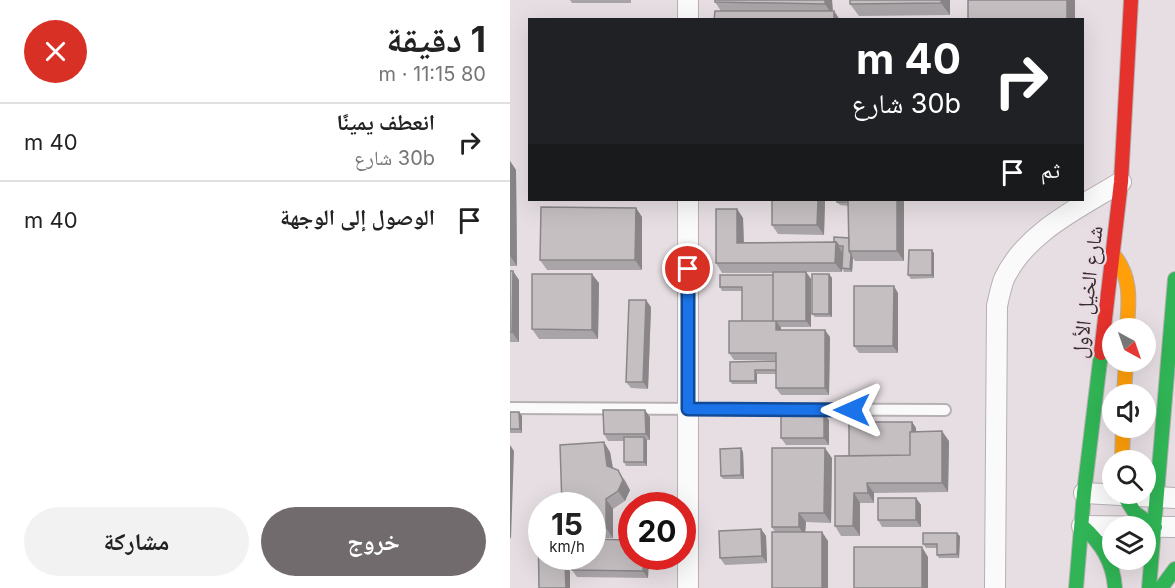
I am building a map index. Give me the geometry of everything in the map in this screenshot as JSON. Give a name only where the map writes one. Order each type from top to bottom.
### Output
[{"type":"main road","name":"شارع الخيل الأول","points":[[1076,588],[1084,493],[1121,182],[1131,0]]},
{"type":"main road","points":[[1113,254],[1120,261],[1129,279],[1127,318]]},
{"type":"main road","points":[[1156,523],[1166,497],[1168,372],[1175,279]]},
{"type":"main road","points":[[1168,372],[1175,392]]},
{"type":"main road","points":[[1128,504],[1138,516]]},
{"type":"main road","points":[[1082,526],[1106,551],[1112,567],[1115,588]]},
{"type":"main road","points":[[1161,588],[1175,569]]},
{"type":"main road","points":[[1149,588],[1151,570]]},
{"type":"street","points":[[688,0],[688,18]]},
{"type":"street","points":[[995,588],[997,306],[1004,279],[1018,256],[1036,236],[1121,182]]},
{"type":"street","points":[[688,201],[688,588]]},
{"type":"street","points":[[1084,493],[1102,493]]},
{"type":"street","points":[[1082,526],[1102,526]]},
{"type":"street","points":[[1156,526],[1175,526]]},
{"type":"lane","points":[[510,408],[945,410]]},
{"type":"building","points":[[715,0],[825,0],[825,4],[715,2]]},
{"type":"building","points":[[850,0],[941,0],[941,3],[850,4]]},
{"type":"building","points":[[968,0],[1067,0],[1067,18],[968,18]]},
{"type":"building","points":[[715,11],[834,11],[834,18],[714,18]]},
{"type":"building","points":[[772,201],[818,201],[817,225],[772,225]]},
{"type":"building","points":[[848,201],[897,201],[897,251],[849,251]]},
{"type":"building","points":[[541,207],[636,208],[635,260],[540,260]]},
{"type":"building","points":[[716,209],[737,209],[737,243],[836,242],[835,263],[716,263]]},
{"type":"building","points":[[834,237],[849,238],[850,269],[842,268],[843,246],[834,242]]},
{"type":"building","points":[[909,250],[932,250],[932,275],[908,275]]},
{"type":"building","points":[[510,271],[513,271],[512,332],[510,332]]},
{"type":"building","points":[[773,272],[806,272],[806,321],[773,321]]},
{"type":"building","points":[[532,274],[592,274],[592,330],[532,329]]},
{"type":"building","points":[[812,274],[829,274],[829,314],[812,314]]},
{"type":"building","points":[[720,275],[773,275],[773,321],[742,321],[742,287],[720,287]]},
{"type":"building","points":[[854,286],[894,286],[893,346],[854,346]]},
{"type":"building","points":[[629,300],[646,300],[643,382],[626,382]]},
{"type":"building","points":[[729,321],[776,321],[776,330],[825,330],[825,388],[776,388],[776,353],[729,353]]},
{"type":"building","points":[[776,361],[776,370],[755,370],[755,381],[730,381],[730,362]]},
{"type":"building","points":[[603,410],[645,410],[646,434],[604,434]]},
{"type":"building","points":[[510,412],[519,412],[520,429],[510,429]]},
{"type":"building","points":[[781,414],[824,414],[824,438],[781,438]]},
{"type":"building","points":[[849,422],[912,422],[910,455],[849,456]]},
{"type":"building","points":[[942,431],[942,483],[867,483],[868,493],[854,493],[853,526],[835,526],[835,456],[910,455],[910,432]]},
{"type":"building","points":[[624,437],[644,437],[644,462],[624,462]]},
{"type":"building","points":[[604,442],[607,466],[618,470],[623,480],[618,491],[606,499],[606,492],[562,492],[560,445]]},
{"type":"building","points":[[741,448],[741,475],[721,476],[720,449]]},
{"type":"building","points":[[772,448],[825,448],[824,513],[799,513],[799,527],[772,527]]},
{"type":"building","points":[[878,498],[916,498],[916,520],[878,520]]},
{"type":"building","points":[[761,529],[762,556],[720,558],[719,531]]},
{"type":"building","points":[[772,532],[822,532],[822,588],[772,588]]},
{"type":"building","points":[[923,533],[957,533],[957,554],[937,555],[937,544],[923,544]]},
{"type":"building","points":[[606,539],[618,540],[618,570],[643,571],[572,570],[606,570]]},
{"type":"building","points":[[854,547],[922,547],[922,588],[854,588]]},
{"type":"building","points":[[539,570],[565,570],[566,588],[539,588]]},
{"type":"traffic: fast","points":[[1149,588],[1175,279]]},
{"type":"traffic: fast","points":[[1076,588],[1084,493],[1101,353]]},
{"type":"traffic: fast","points":[[1129,504],[1139,516]]},
{"type":"traffic: fast","points":[[1082,526],[1105,553],[1112,569],[1115,588]]},
{"type":"traffic: fast","points":[[1161,588],[1175,569]]},
{"type":"traffic: slow","points":[[1113,254],[1126,280],[1127,318]]},
{"type":"traffic: slow","points":[[1125,372],[1125,384]]},
{"type":"traffic: slow","points":[[1122,450],[1123,438]]},
{"type":"traffic: jam","points":[[1101,353],[1121,182],[1131,0]]},
{"type":"route","points":[[688,269],[688,409],[852,410]]}]
